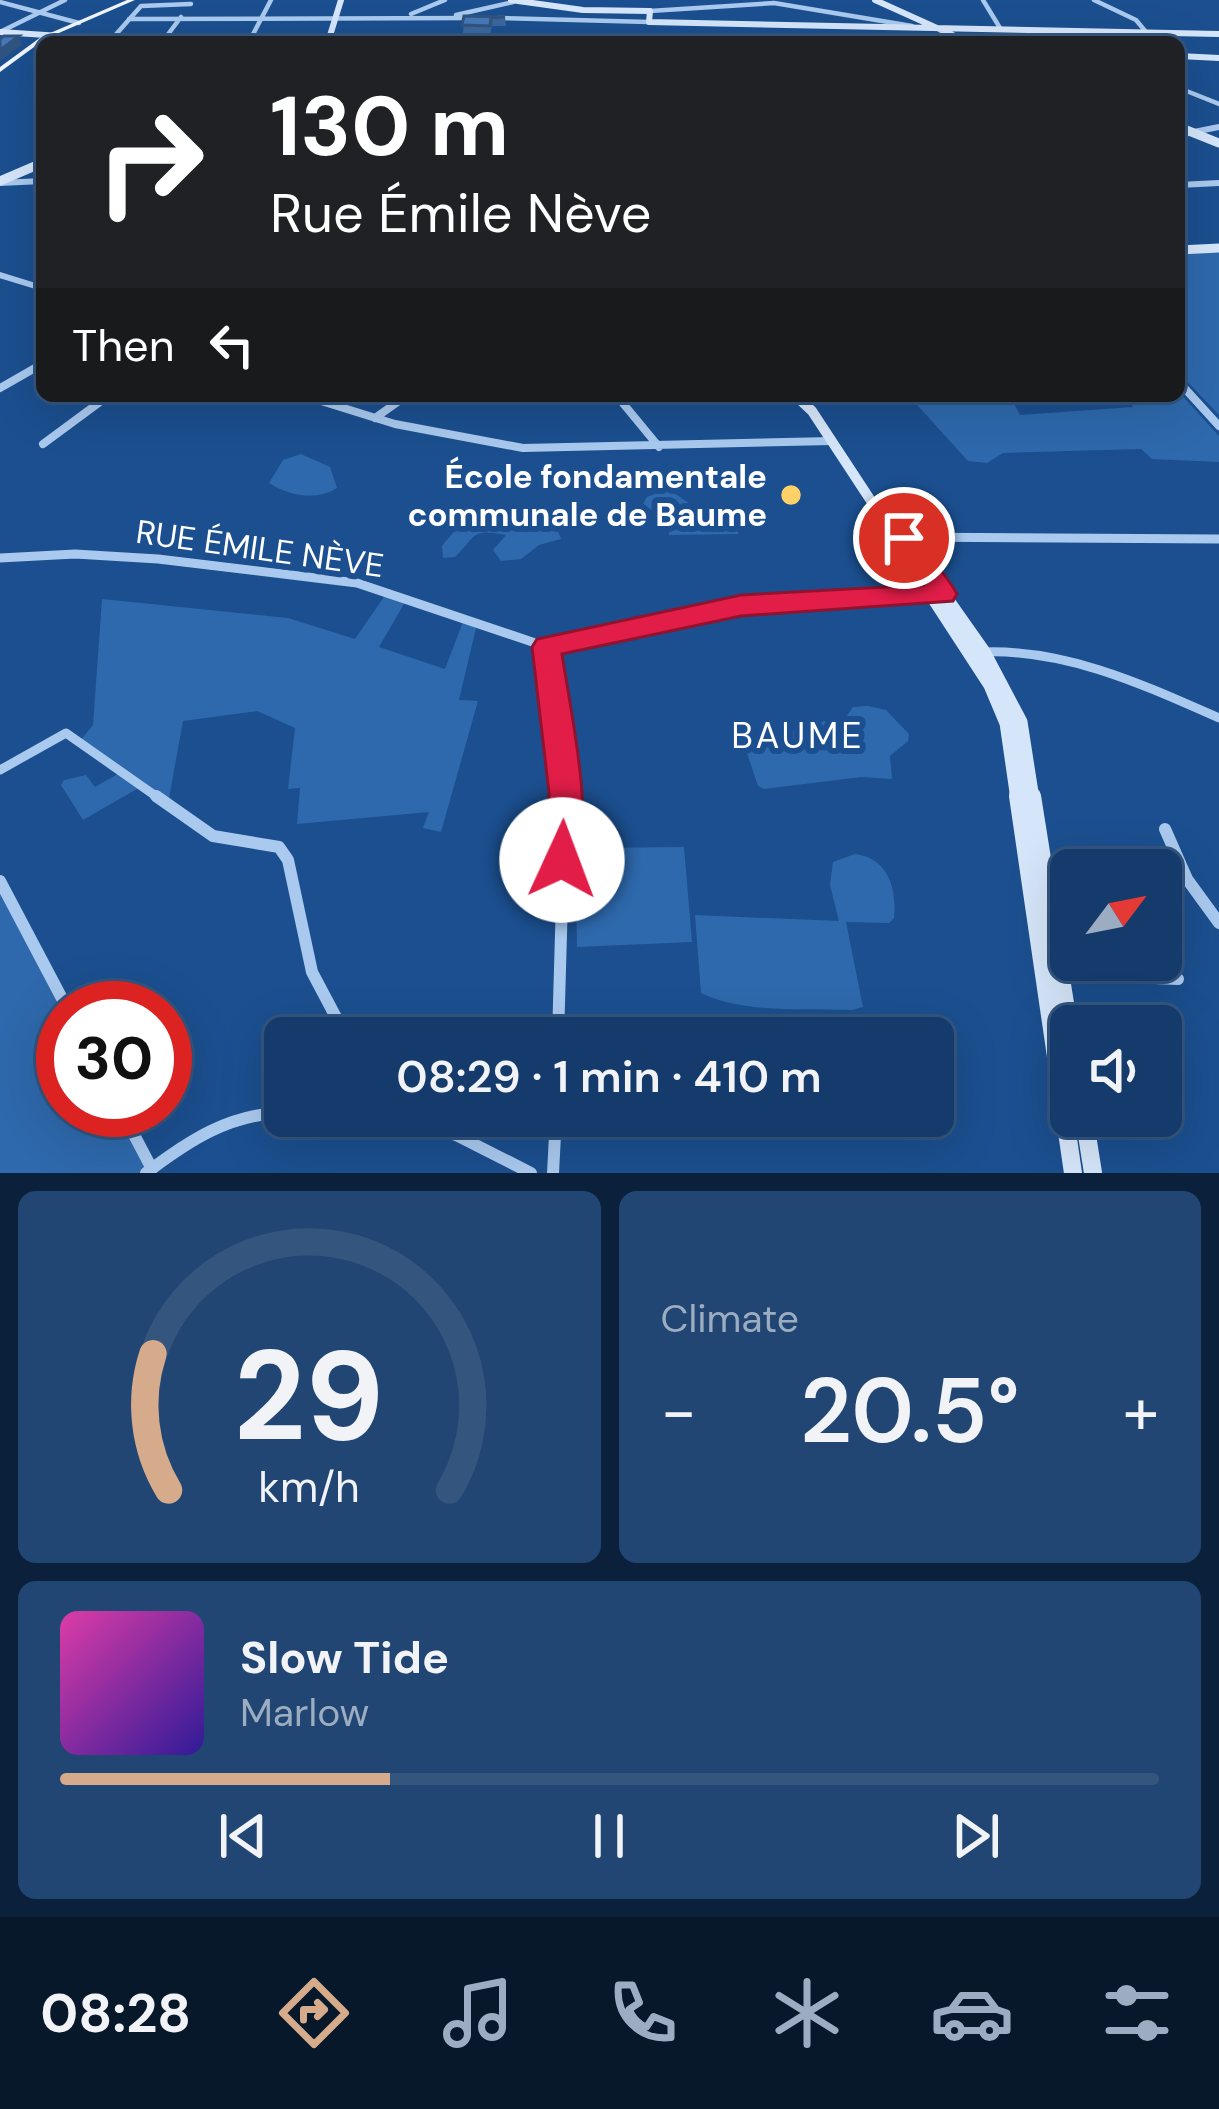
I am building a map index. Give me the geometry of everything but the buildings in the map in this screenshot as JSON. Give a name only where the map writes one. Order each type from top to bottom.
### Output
[{"type":"main road","points":[[53,36],[106,10],[136,3]]},
{"type":"main road","points":[[0,72],[36,47]]},
{"type":"street","points":[[1,32],[64,0]]},
{"type":"street","points":[[252,36],[271,0]]},
{"type":"street","points":[[330,36],[341,0]]},
{"type":"street","points":[[408,17],[445,0]]},
{"type":"street","points":[[774,3],[784,0]]},
{"type":"street","points":[[875,0],[954,36]]},
{"type":"street","points":[[983,0],[1000,28]]},
{"type":"street","points":[[1094,0],[1136,20],[1147,32]]},
{"type":"street","points":[[451,16],[512,1],[650,11],[755,1],[912,26]]},
{"type":"street","points":[[0,2],[79,21]]},
{"type":"street","points":[[114,36],[136,3],[193,2]]},
{"type":"street","points":[[167,36],[193,2]]},
{"type":"street","points":[[586,21],[588,10]]},
{"type":"street","points":[[649,22],[650,11]]},
{"type":"street","points":[[129,19],[451,16],[1219,34]]},
{"type":"street","points":[[574,36],[578,20]]},
{"type":"street","points":[[659,36],[660,22]]},
{"type":"street","points":[[940,30],[1000,28]]},
{"type":"street","points":[[1,32],[36,38]]},
{"type":"street","points":[[1185,56],[1219,58]]},
{"type":"street","points":[[1185,90],[1219,104]]},
{"type":"street","points":[[1196,134],[1219,127]]},
{"type":"street","points":[[1185,132],[1219,143]]},
{"type":"street","points":[[0,182],[36,166]]},
{"type":"street","points":[[0,182],[36,182]]},
{"type":"street","points":[[1185,185],[1219,183]]},
{"type":"street","points":[[1185,250],[1219,248]]},
{"type":"street","points":[[0,275],[36,285]]},
{"type":"street","points":[[0,388],[36,367]]},
{"type":"street","points":[[1185,389],[1219,426]]},
{"type":"street","points":[[43,444],[100,402]]},
{"type":"street","points":[[324,402],[509,447],[832,441]]},
{"type":"street","points":[[375,418],[398,402]]},
{"type":"street","points":[[622,402],[659,447]]},
{"type":"street","points":[[805,402],[977,653],[999,702],[1012,740],[1050,956]]},
{"type":"street","points":[[808,402],[823,415],[898,537]]},
{"type":"street","points":[[898,537],[1219,539]]},
{"type":"street","name":"RUE ÉMILE NÈVE","points":[[0,558],[76,554],[158,559],[358,583],[547,647]]},
{"type":"street","points":[[559,1017],[565,793],[547,647],[741,605],[937,595]]},
{"type":"street","points":[[977,653],[1010,649],[1072,664],[1150,688],[1219,718]]},
{"type":"street","points":[[0,770],[67,733],[213,836],[279,847],[288,860],[312,972],[336,1017]]},
{"type":"street","points":[[1166,829],[1187,879],[1219,923]]},
{"type":"street","points":[[0,881],[53,981]]},
{"type":"street","points":[[1202,900],[1219,908]]},
{"type":"street","points":[[1054,981],[1073,1173]]},
{"type":"street","points":[[133,1137],[149,1171],[217,1122],[264,1112]]},
{"type":"street","points":[[457,1137],[531,1173]]},
{"type":"street","points":[[553,1173],[555,1137]]},
{"type":"street","points":[[1087,1137],[1093,1173]]},
{"type":"shaded area","points":[[1219,251],[1219,415],[1185,379],[1185,253]]},
{"type":"shaded area","points":[[1185,399],[1219,436],[1219,462],[1152,459],[1141,449],[1003,453],[987,463],[968,461],[914,402],[1013,402],[1020,415],[1133,407],[1130,402]]},
{"type":"shaded area","points":[[301,454],[330,467],[337,488],[321,495],[303,495],[269,483],[283,460]]},
{"type":"shaded area","points":[[668,489],[702,512],[728,514],[739,534],[669,535],[669,523],[643,504],[647,497]]},
{"type":"shaded area","points":[[484,516],[558,531],[561,539],[539,545],[521,559],[501,561],[493,550],[506,535],[480,533],[455,557],[443,558],[442,546],[455,531]]},
{"type":"shaded area","points":[[388,591],[408,597],[379,647],[445,669],[464,619],[477,624],[459,700],[478,701],[441,832],[423,828],[429,812],[297,824],[300,788],[288,789],[295,728],[257,711],[183,721],[168,804],[142,786],[83,820],[61,785],[64,780],[86,775],[95,787],[121,772],[79,742],[93,725],[102,599],[288,618],[355,639]]},
{"type":"shaded area","points":[[853,707],[886,710],[909,734],[908,741],[890,756],[892,779],[861,777],[758,786],[747,753],[756,742],[846,717]]},
{"type":"shaded area","points":[[684,847],[692,942],[577,947],[576,885],[590,884],[591,848]]},
{"type":"shaded area","points":[[855,854],[883,868],[895,907],[889,923],[846,922],[863,1007],[755,1007],[701,993],[695,915],[839,921],[830,885],[833,862]]},
{"type":"shaded area","points":[[0,881],[50,981],[36,981],[36,1137],[135,1137],[152,1169],[146,1173],[0,1173]]},
{"type":"place","name":"École fondamentale communale de Baume","points":[[791,495]]},
{"type":"district","name":"BAUME","points":[[798,735]]},
{"type":"route","points":[[562,860],[565,793],[547,647],[741,605],[943,594],[904,538]]}]
